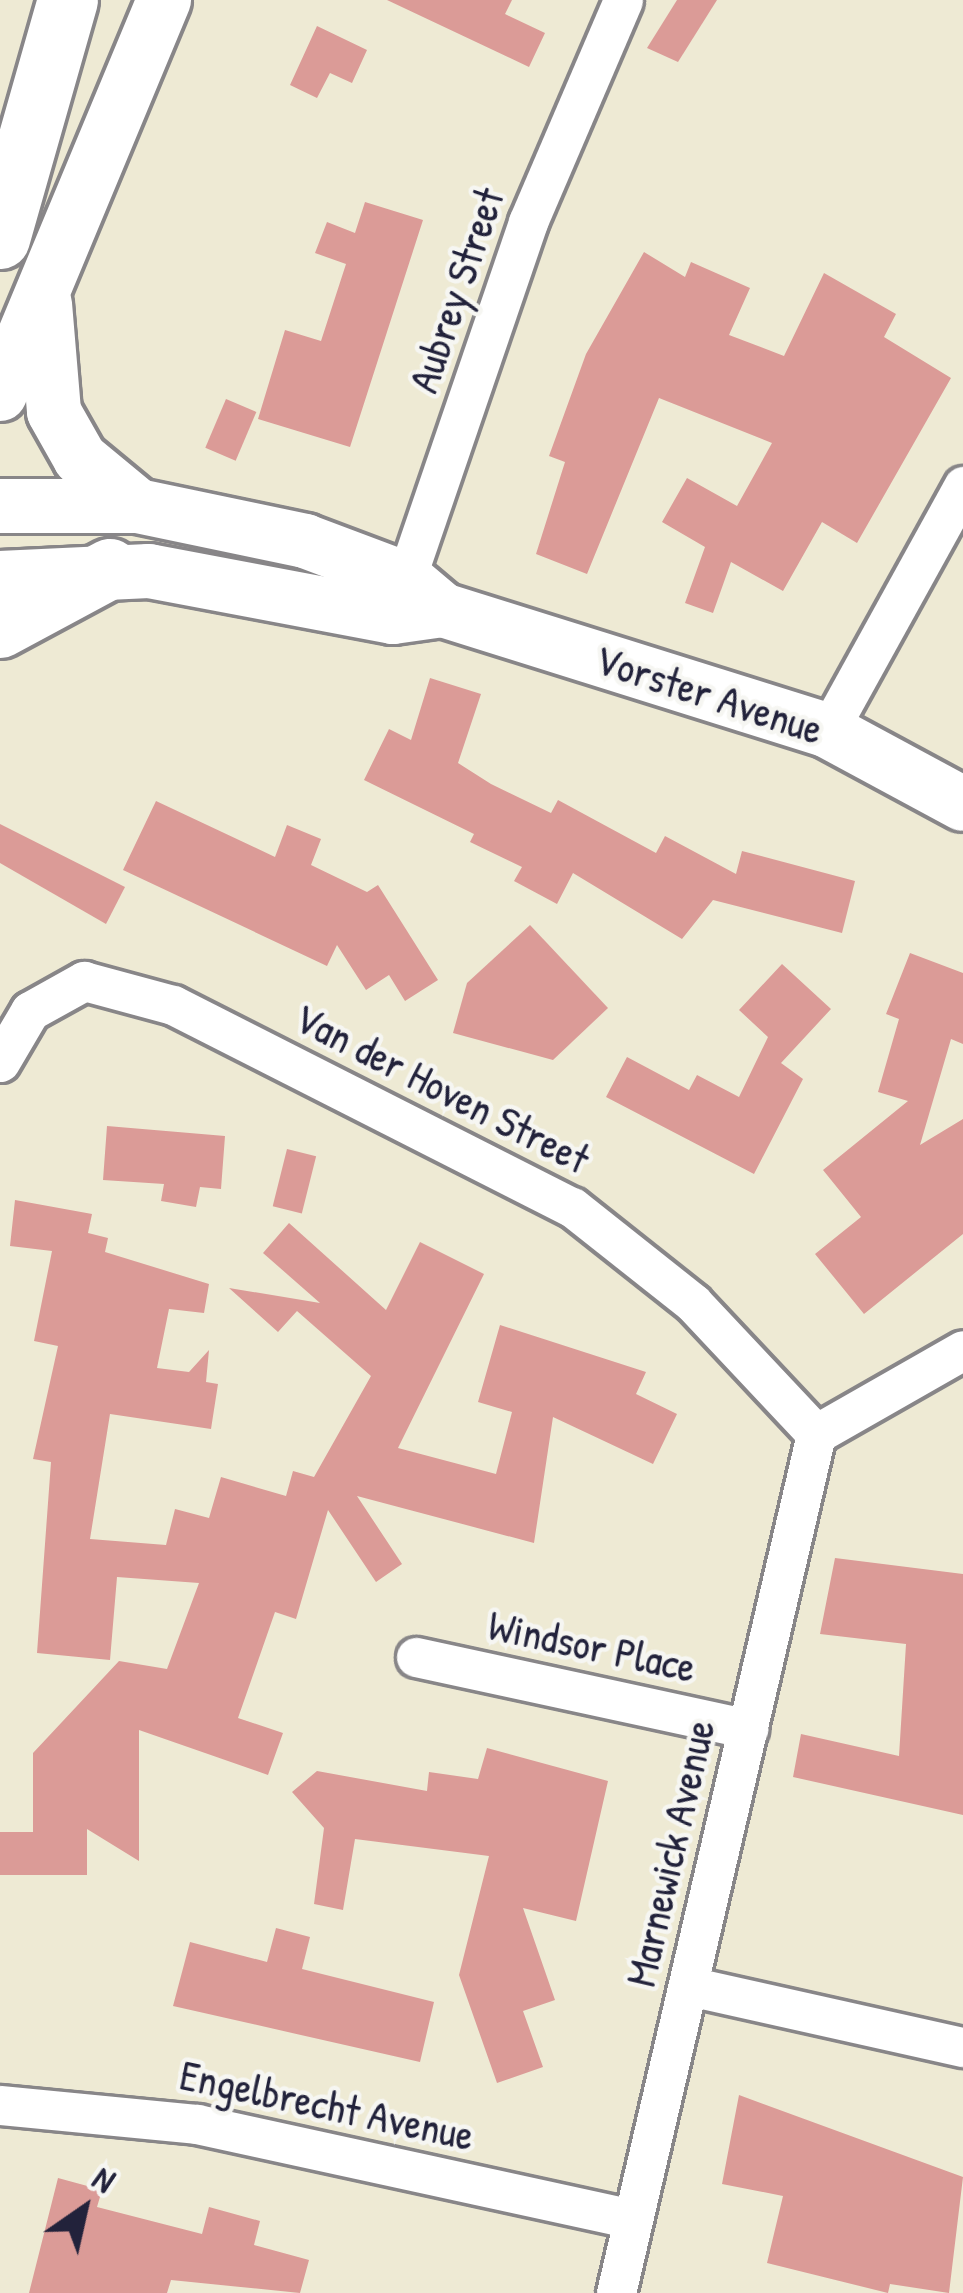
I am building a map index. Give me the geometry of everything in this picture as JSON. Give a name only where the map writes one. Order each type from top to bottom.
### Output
[{"type":"main road","points":[[0,238],[68,0]]},
{"type":"main road","points":[[0,394],[164,0]]},
{"type":"main road","points":[[44,280],[54,412],[80,458],[138,506]]},
{"type":"main road","name":"Vorster Avenue","points":[[0,506],[138,506],[305,541],[414,602]]},
{"type":"main road","points":[[0,628],[110,568]]},
{"type":"main road","name":"Vorster Avenue","points":[[0,578],[110,568],[414,602],[828,731],[963,804]]},
{"type":"street","name":"Aubrey Street","points":[[414,602],[528,222],[623,0]]},
{"type":"street","points":[[828,731],[963,486]]},
{"type":"street","name":"Van der Hoven Street","points":[[0,1062],[31,1011],[84,981],[131,988],[493,1160],[692,1303],[816,1434]]},
{"type":"street","points":[[816,1434],[963,1351]]},
{"type":"street","name":"Marnewick Avenue","points":[[616,2293],[816,1434]]},
{"type":"street","name":"Windsor Place","points":[[416,1658],[748,1729]]},
{"type":"street","points":[[688,1986],[963,2047]]},
{"type":"street","name":"Engelbrecht Avenue","points":[[0,2105],[197,2124],[632,2219]]},
{"type":"building","points":[[387,0],[512,0],[505,14],[545,33],[529,67]]},
{"type":"building","points":[[677,0],[717,0],[678,62],[647,48]]},
{"type":"building","points":[[317,26],[367,50],[352,83],[330,73],[317,98],[290,85]]},
{"type":"building","points":[[365,202],[423,220],[350,447],[258,419],[285,330],[321,341],[346,264],[315,253],[327,222],[355,233]]},
{"type":"building","points":[[644,252],[685,277],[691,262],[750,288],[729,335],[784,356],[824,273],[896,314],[884,337],[951,378],[857,543],[822,522],[783,591],[731,562],[713,613],[685,603],[705,547],[662,522],[687,478],[737,506],[772,443],[659,398],[587,574],[536,554],[565,462],[549,456],[586,354]]},
{"type":"building","points":[[226,399],[256,412],[236,461],[205,448]]},
{"type":"building","points":[[430,678],[481,694],[458,763],[491,784],[551,813],[558,800],[656,853],[665,836],[736,874],[742,851],[855,881],[842,933],[713,900],[682,939],[573,873],[557,904],[514,881],[522,867],[470,842],[474,834],[364,780],[389,729],[411,740]]},
{"type":"building","points":[[156,801],[275,857],[287,825],[321,839],[311,865],[367,892],[378,885],[438,980],[405,1001],[389,975],[366,990],[337,945],[327,966],[123,870]]},
{"type":"building","points":[[0,824],[125,887],[106,924],[0,863]]},
{"type":"building","points":[[530,925],[608,1008],[553,1060],[453,1033],[467,983]]},
{"type":"building","points":[[910,953],[963,973],[963,1044],[951,1039],[920,1145],[963,1119],[963,1234],[864,1314],[815,1254],[861,1217],[823,1170],[908,1101],[878,1092],[899,1019],[886,1014]]},
{"type":"building","points":[[782,964],[831,1009],[781,1063],[803,1079],[754,1174],[606,1097],[627,1057],[689,1090],[697,1075],[739,1097],[768,1037],[739,1010]]},
{"type":"building","points":[[107,1126],[225,1136],[221,1189],[200,1187],[196,1207],[161,1201],[164,1184],[103,1180]]},
{"type":"building","points":[[287,1149],[316,1156],[302,1214],[273,1206]]},
{"type":"building","points":[[15,1200],[92,1214],[88,1233],[108,1238],[105,1252],[209,1284],[204,1313],[169,1309],[157,1368],[189,1372],[209,1350],[206,1382],[218,1384],[211,1429],[110,1414],[90,1539],[166,1545],[175,1509],[209,1518],[221,1477],[286,1496],[293,1471],[314,1477],[371,1376],[297,1311],[278,1332],[229,1288],[320,1303],[263,1253],[289,1223],[386,1310],[420,1242],[484,1274],[398,1448],[496,1474],[512,1412],[478,1402],[500,1325],[646,1372],[636,1394],[677,1414],[653,1464],[553,1417],[534,1543],[357,1496],[402,1564],[376,1582],[328,1510],[296,1619],[275,1612],[238,1718],[283,1733],[268,1775],[139,1730],[139,1861],[87,1829],[87,1875],[0,1875],[0,1832],[33,1832],[33,1753],[119,1661],[167,1669],[199,1583],[117,1577],[110,1660],[37,1653],[51,1462],[33,1459],[58,1346],[34,1341],[52,1251],[10,1246]]},
{"type":"building","points":[[835,1558],[963,1574],[963,1815],[793,1777],[801,1734],[899,1756],[906,1644],[820,1634]]},
{"type":"building","points":[[487,1748],[608,1781],[576,1921],[523,1908],[555,2000],[523,2011],[543,2067],[497,2083],[459,1975],[489,1856],[355,1839],[343,1910],[314,1904],[324,1828],[292,1792],[317,1771],[427,1791],[429,1772],[478,1779]]},
{"type":"building","points":[[276,1928],[310,1937],[302,1969],[434,2002],[420,2062],[173,2006],[190,1942],[267,1962]]},
{"type":"building","points":[[739,2095],[963,2177],[949,2293],[890,2284],[888,2293],[767,2263],[783,2196],[722,2184]]},
{"type":"building","points":[[58,2178],[102,2190],[97,2207],[202,2234],[209,2207],[260,2221],[254,2245],[309,2260],[300,2293],[171,2280],[167,2293],[29,2293]]}]
